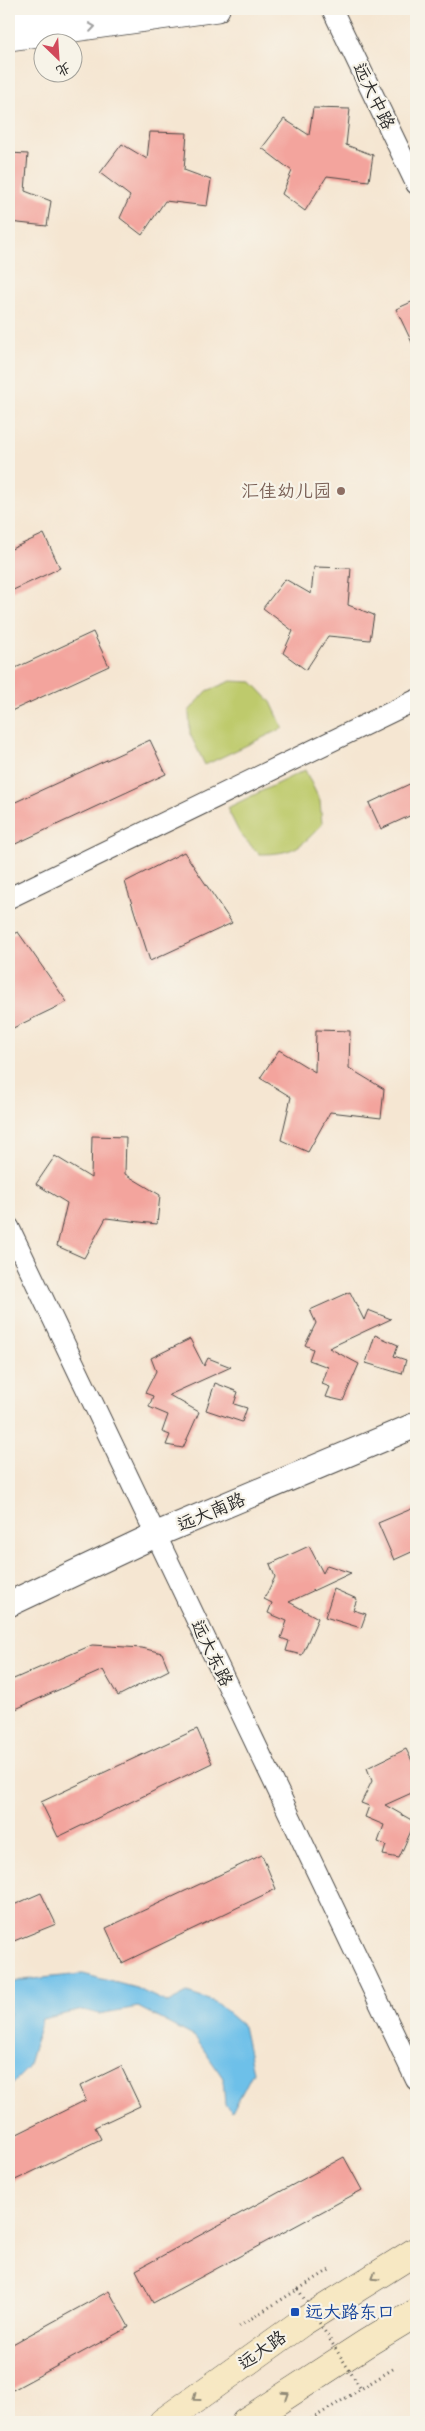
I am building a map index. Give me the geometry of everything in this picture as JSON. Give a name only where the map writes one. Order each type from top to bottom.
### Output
[{"type":"main road","name":"远大路","points":[[163,2422],[301,2324],[416,2251]]},
{"type":"main road","points":[[245,2422],[416,2313]]},
{"type":"street","points":[[9,20],[89,9]]},
{"type":"street","points":[[9,38],[217,9]]},
{"type":"street","name":"远大中路","points":[[332,9],[416,184]]},
{"type":"street","points":[[9,898],[416,700]]},
{"type":"street","name":"远大东路","points":[[9,1227],[416,2080]]},
{"type":"street","name":"远大南路","points":[[9,1604],[155,1535],[416,1425]]},
{"type":"path","points":[[239,2326],[331,2269]]},
{"type":"path","points":[[298,2289],[361,2389]]},
{"type":"path","points":[[307,2422],[393,2369]]},
{"type":"green space","points":[[231,681],[252,682],[271,702],[283,728],[205,765],[190,734],[189,711],[207,691]]},
{"type":"green space","points":[[305,770],[320,801],[322,824],[308,839],[295,848],[280,853],[259,854],[240,834],[227,808]]},
{"type":"water","points":[[83,1974],[136,1988],[168,2003],[187,1993],[215,2002],[243,2026],[253,2072],[232,2112],[225,2105],[223,2078],[195,2037],[138,2007],[99,2014],[83,2010],[42,2019],[28,2068],[9,2087],[9,1984],[22,1980]]},
{"type":"building","points":[[313,108],[350,109],[346,145],[373,155],[369,181],[327,176],[305,211],[282,194],[292,171],[262,148],[284,119],[309,135]]},
{"type":"building","points":[[150,132],[187,133],[184,170],[211,180],[207,206],[165,201],[142,235],[120,218],[130,196],[100,173],[122,144],[147,159]]},
{"type":"building","points":[[9,153],[28,154],[25,191],[51,201],[47,226],[9,222]]},
{"type":"building","points":[[416,300],[416,351],[396,309]]},
{"type":"building","points":[[44,534],[60,568],[9,592],[9,550]]},
{"type":"building","points":[[314,567],[351,568],[348,605],[374,615],[370,640],[328,636],[306,670],[283,653],[293,631],[263,608],[285,579],[311,594]]},
{"type":"building","points":[[93,632],[109,666],[9,712],[9,671]]},
{"type":"building","points":[[150,740],[166,774],[9,847],[9,805]]},
{"type":"building","points":[[416,781],[416,813],[381,829],[369,803]]},
{"type":"building","points":[[184,852],[232,923],[150,961],[125,882]]},
{"type":"building","points":[[18,932],[67,1002],[9,1030],[9,937]]},
{"type":"building","points":[[316,1030],[350,1031],[349,1068],[384,1089],[381,1118],[330,1112],[308,1152],[281,1140],[291,1097],[260,1078],[279,1050],[315,1072]]},
{"type":"building","points":[[92,1136],[126,1137],[125,1174],[160,1195],[157,1224],[106,1218],[84,1258],[57,1246],[67,1203],[36,1184],[55,1156],[91,1178]]},
{"type":"building","points":[[350,1292],[364,1320],[368,1310],[391,1319],[329,1348],[359,1364],[343,1401],[326,1397],[330,1387],[322,1384],[328,1367],[309,1360],[313,1349],[305,1345],[316,1323],[310,1310]]},
{"type":"building","points":[[375,1335],[398,1345],[394,1356],[406,1360],[402,1374],[366,1363]]},
{"type":"building","points":[[190,1339],[204,1366],[208,1358],[231,1367],[169,1395],[199,1412],[183,1448],[166,1445],[170,1435],[162,1432],[168,1415],[149,1407],[153,1396],[145,1393],[156,1371],[151,1358]]},
{"type":"building","points":[[215,1383],[238,1392],[234,1404],[247,1408],[242,1422],[206,1410]]},
{"type":"building","points":[[416,1507],[416,1550],[394,1560],[378,1523]]},
{"type":"building","points":[[309,1546],[323,1573],[327,1565],[351,1573],[289,1602],[318,1618],[302,1655],[286,1651],[289,1641],[281,1638],[287,1621],[268,1613],[272,1603],[264,1599],[275,1577],[270,1564]]},
{"type":"building","points":[[334,1589],[357,1599],[353,1610],[366,1614],[361,1628],[325,1617]]},
{"type":"building","points":[[92,1645],[142,1648],[162,1653],[169,1670],[118,1696],[103,1670],[9,1712],[9,1681]]},
{"type":"building","points":[[197,1729],[212,1763],[58,1837],[41,1802]]},
{"type":"building","points":[[406,1749],[416,1769],[416,1791],[385,1805],[415,1822],[399,1858],[383,1855],[386,1845],[378,1842],[384,1825],[365,1817],[369,1806],[361,1803],[372,1781],[367,1768]]},
{"type":"building","points":[[262,1855],[276,1889],[122,1963],[106,1928]]},
{"type":"building","points":[[41,1893],[56,1924],[9,1943],[9,1907]]},
{"type":"building","points":[[121,2066],[140,2106],[95,2127],[101,2139],[9,2183],[9,2138],[86,2100],[80,2086]]},
{"type":"building","points":[[344,2157],[362,2190],[153,2303],[136,2270]]},
{"type":"building","points":[[109,2291],[129,2327],[9,2392],[9,2346]]},
{"type":"place","name":"汇佳幼儿园","points":[[341,491]]},
{"type":"place","name":"远大路东口","points":[[295,2312]]}]
